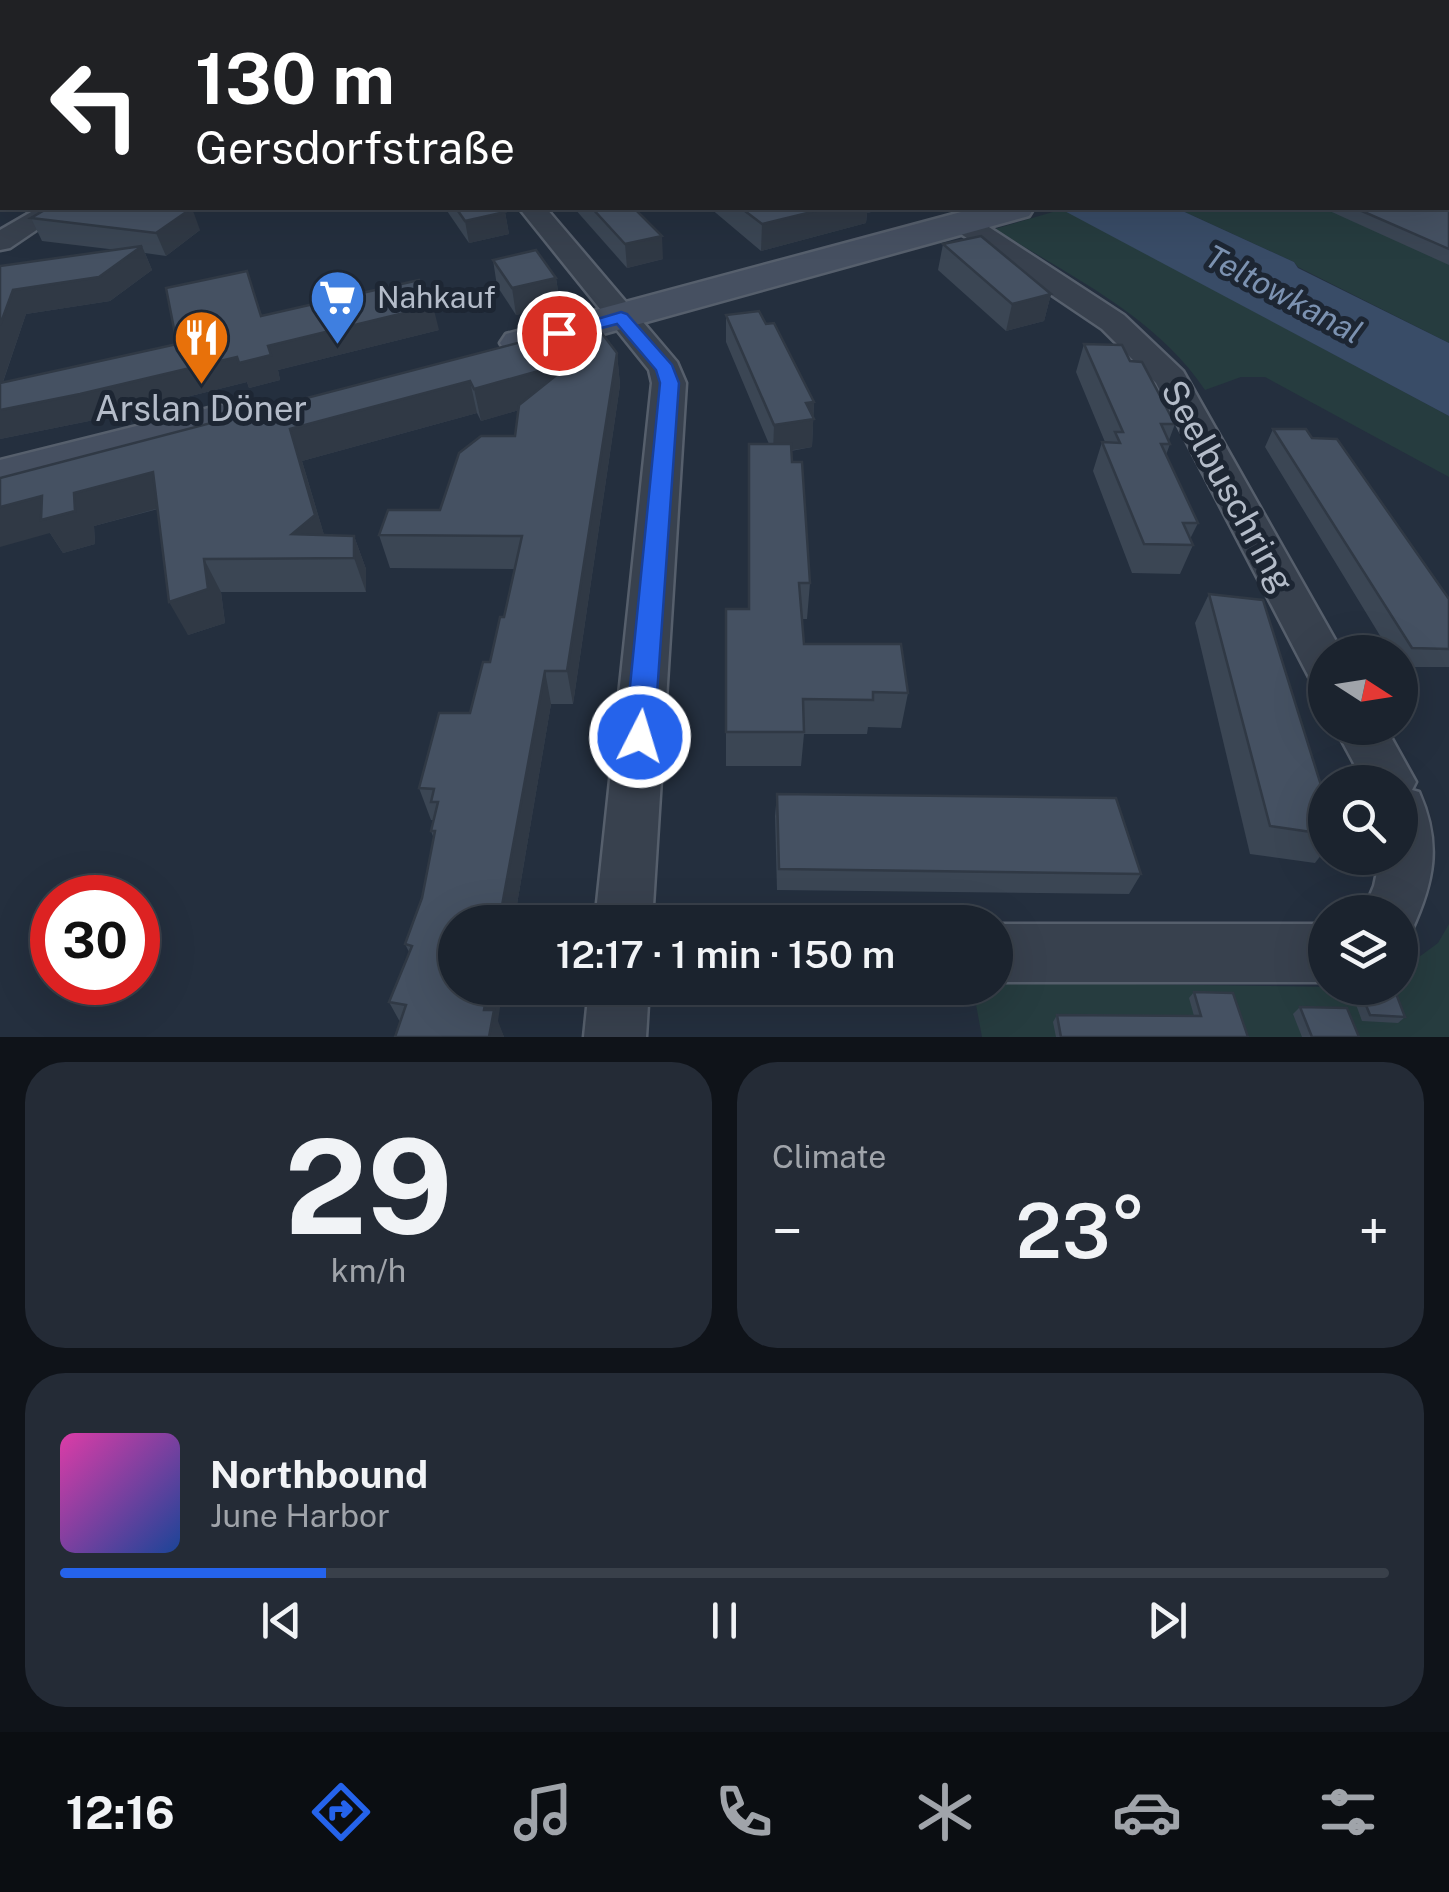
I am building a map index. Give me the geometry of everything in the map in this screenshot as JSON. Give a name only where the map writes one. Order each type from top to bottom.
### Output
[{"type":"street","points":[[0,242],[53,210]]},
{"type":"street","points":[[534,210],[666,369],[670,383],[625,905]]},
{"type":"street","points":[[491,350],[621,318],[987,213]]},
{"type":"street","name":"Seelbuschring","points":[[987,213],[1171,378],[1309,635]]},
{"type":"street","points":[[0,477],[273,407]]},
{"type":"street","points":[[1013,953],[1308,953]]},
{"type":"street","points":[[615,1037],[617,1005]]},
{"type":"green space","points":[[1065,210],[1449,416],[1449,477],[1265,377],[1241,377],[1205,390],[1162,340],[1136,319],[995,229]]},
{"type":"green space","points":[[1180,210],[1449,210],[1449,343],[1298,267]]},
{"type":"green space","points":[[1449,924],[1449,1037],[982,1037],[976,1005],[1013,1005],[1013,982],[1308,987],[1308,1005],[1418,1005],[1418,958],[1438,943]]},
{"type":"water","name":"Teltowkanal","points":[[1063,210],[1180,210],[1294,262],[1298,268],[1449,343],[1449,416]]},
{"type":"building","points":[[45,210],[189,210],[156,233],[31,218]]},
{"type":"building","points":[[457,210],[505,212],[465,221]]},
{"type":"building","points":[[594,210],[636,210],[662,236],[625,244]]},
{"type":"building","points":[[744,210],[820,210],[762,224]]},
{"type":"building","points":[[1360,210],[1449,210],[1449,249]]},
{"type":"building","points":[[981,236],[1051,294],[1012,304],[943,244]]},
{"type":"building","points":[[142,246],[99,277],[13,290],[0,325],[0,266]]},
{"type":"building","points":[[536,250],[556,278],[512,288],[493,260]]},
{"type":"building","points":[[247,271],[261,316],[419,280],[433,306],[268,346],[271,355],[239,363],[237,357],[0,410],[0,383],[177,344],[166,288]]},
{"type":"building","points":[[759,311],[766,324],[774,323],[814,402],[806,403],[814,419],[774,425],[726,315]]},
{"type":"building","points":[[594,323],[617,353],[567,671],[545,671],[502,905],[438,905],[438,1005],[485,1005],[484,1010],[494,1010],[489,1037],[395,1037],[406,1005],[389,1002],[412,946],[405,944],[422,898],[435,831],[431,831],[438,802],[431,802],[434,789],[419,788],[439,713],[470,713],[483,662],[490,662],[500,617],[504,617],[522,536],[379,535],[388,510],[440,510],[459,453],[481,436],[515,436],[519,405],[574,361],[474,389],[470,381],[290,429],[315,515],[292,534],[354,536],[354,558],[204,559],[208,589],[169,602],[153,472],[74,493],[75,511],[41,520],[42,496],[0,507],[0,478]]},
{"type":"building","points":[[1084,344],[1122,345],[1130,361],[1142,362],[1175,424],[1161,424],[1170,444],[1161,444],[1198,523],[1183,523],[1193,545],[1144,544],[1102,442],[1120,443],[1115,432],[1123,432]]},
{"type":"building","points":[[1273,429],[1306,429],[1312,438],[1337,439],[1449,599],[1449,649],[1418,648],[1418,635],[1404,635]]},
{"type":"building","points":[[749,444],[791,444],[792,462],[802,462],[810,583],[799,583],[804,644],[901,644],[908,693],[873,692],[873,700],[803,699],[804,732],[726,732],[726,609],[749,609]]},
{"type":"building","points":[[1209,594],[1263,600],[1315,765],[1308,765],[1308,832],[1270,826]]},
{"type":"building","points":[[777,794],[1116,798],[1141,874],[779,869]]},
{"type":"building","points":[[1194,992],[1233,993],[1248,1037],[1061,1037],[1057,1015],[1201,1016]]},
{"type":"building","points":[[1366,1005],[1400,1005],[1405,1017],[1370,1015]]},
{"type":"building","points":[[1300,1007],[1347,1008],[1359,1037],[1312,1037]]},
{"type":"place","name":"Nahkauf","points":[[338,346]]},
{"type":"place","name":"Arslan Döner","points":[[201,386]]},
{"type":"route","points":[[559,333],[621,318],[666,369],[670,383],[640,737]]}]
